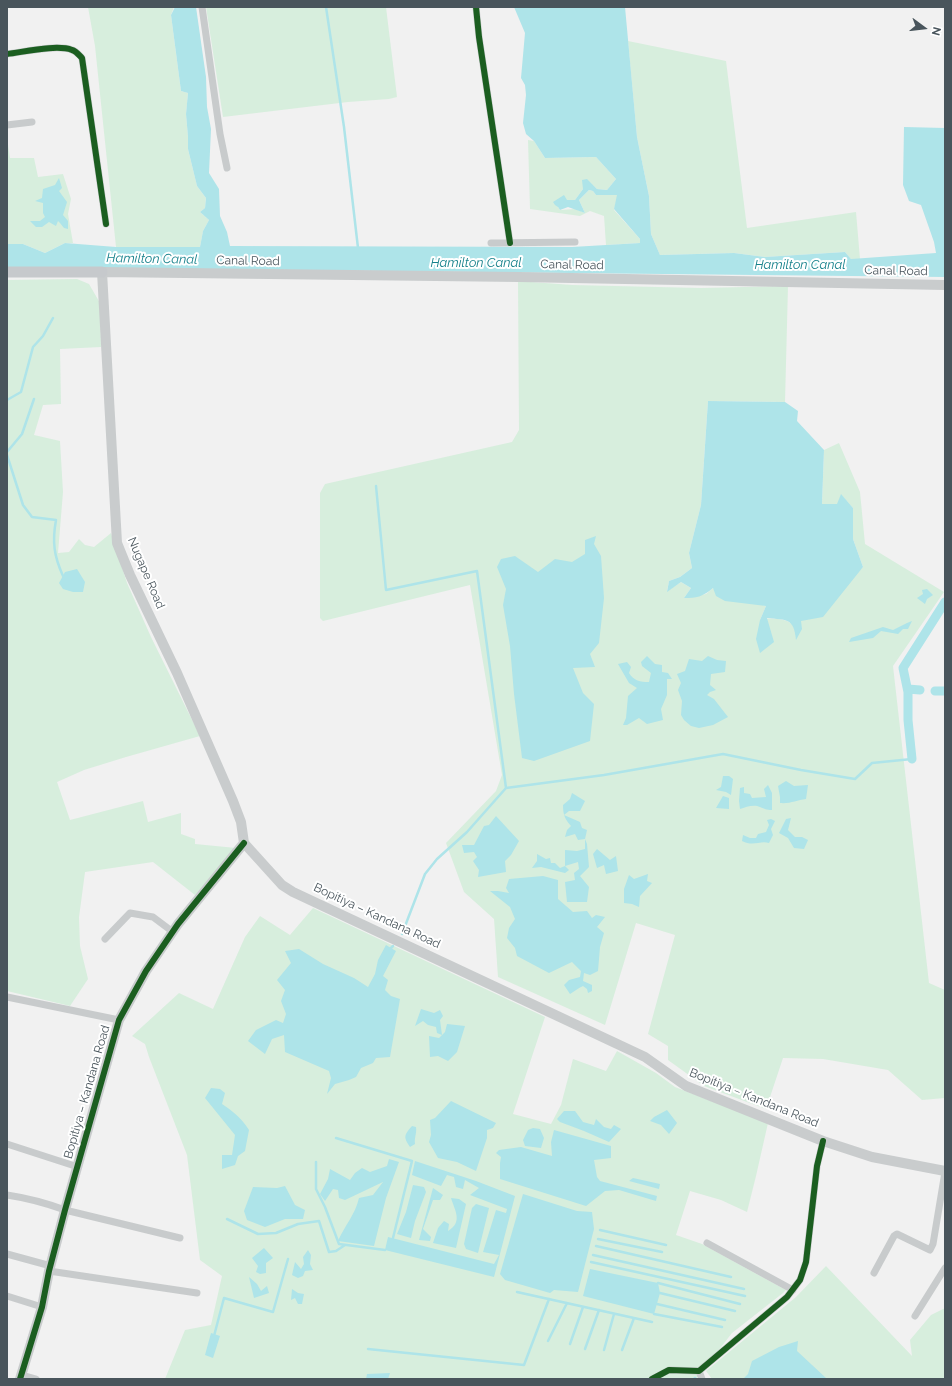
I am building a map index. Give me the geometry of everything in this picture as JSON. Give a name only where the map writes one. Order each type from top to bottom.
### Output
[{"type":"main road","name":"Canal Road","points":[[7,272],[519,277],[945,285]]},
{"type":"main road","name":"Nugape Road","points":[[102,272],[117,543],[130,575],[177,673],[233,801],[241,822],[244,842]]},
{"type":"main road","name":"Bopitiya – Kandana Road","points":[[21,1377],[42,1307],[65,1210],[119,1020],[146,971],[173,932],[244,842],[282,885],[294,892],[645,1057],[686,1086],[823,1141],[872,1156],[945,1171]]},
{"type":"street","points":[[202,7],[220,134],[227,168]]},
{"type":"street","points":[[476,7],[480,45],[510,243]]},
{"type":"street","points":[[7,54],[51,48],[73,50],[82,58],[106,224]]},
{"type":"street","points":[[7,125],[32,122]]},
{"type":"street","points":[[491,243],[575,242]]},
{"type":"street","points":[[105,939],[130,913],[153,917],[173,932]]},
{"type":"street","points":[[7,996],[119,1020]]},
{"type":"street","points":[[652,1379],[669,1370],[699,1371],[786,1297],[800,1280],[806,1262],[817,1166],[823,1141]]},
{"type":"street","points":[[7,1144],[78,1167]]},
{"type":"street","points":[[874,1273],[894,1236],[897,1234],[930,1250],[933,1244],[945,1171]]},
{"type":"street","points":[[7,1195],[24,1197],[65,1210],[180,1238]]},
{"type":"street","points":[[707,1243],[792,1290]]},
{"type":"street","points":[[7,1254],[50,1269],[196,1293]]},
{"type":"street","points":[[915,1316],[945,1268]]},
{"type":"street","points":[[7,1296],[42,1307]]},
{"type":"street","points":[[699,1371],[702,1379]]},
{"type":"street","points":[[21,1377],[36,1379]]},
{"type":"green space","points":[[88,7],[174,7],[171,15],[181,91],[188,93],[186,114],[188,149],[197,186],[206,198],[205,208],[200,212],[209,220],[203,231],[200,247],[116,247],[95,46]]},
{"type":"green space","points":[[206,7],[386,7],[397,97],[223,117]]},
{"type":"green space","points":[[628,41],[726,61],[747,228],[856,212],[860,259],[851,259],[845,252],[765,257],[734,253],[660,255],[651,234],[649,196],[637,137]]},
{"type":"green space","points":[[7,138],[10,158],[34,158],[38,177],[63,174],[71,199],[68,214],[73,243],[65,243],[45,253],[23,244],[7,244]]},
{"type":"green space","points":[[528,140],[534,141],[545,158],[596,157],[616,179],[607,190],[597,189],[587,180],[583,180],[583,189],[575,200],[567,200],[558,207],[560,210],[576,209],[585,213],[579,200],[589,190],[593,191],[596,195],[618,195],[614,210],[640,239],[640,243],[606,245],[604,216],[590,211],[580,216],[530,209]]},
{"type":"green space","points":[[77,279],[89,284],[100,303],[101,347],[60,349],[61,404],[43,405],[34,435],[60,441],[63,492],[58,553],[69,552],[79,539],[85,545],[94,547],[111,533],[127,583],[151,637],[200,736],[84,770],[57,782],[70,820],[143,801],[148,822],[181,813],[181,834],[195,839],[195,844],[236,848],[195,895],[153,862],[85,872],[79,917],[80,946],[88,979],[70,1006],[7,991],[7,280]]},
{"type":"green space","points":[[518,281],[572,285],[701,288],[788,286],[785,402],[708,401],[701,505],[689,553],[692,568],[680,577],[669,581],[667,591],[681,582],[691,588],[684,598],[706,594],[713,588],[766,606],[760,620],[773,618],[791,623],[795,627],[796,639],[800,621],[863,567],[853,539],[853,508],[841,495],[838,504],[822,504],[824,450],[839,443],[860,492],[865,544],[944,592],[893,666],[929,983],[945,990],[945,1098],[922,1100],[888,1070],[823,1059],[783,1058],[766,1109],[704,1086],[668,1060],[668,1046],[648,1034],[675,935],[636,923],[605,1025],[498,977],[494,919],[464,892],[446,843],[496,791],[502,775],[470,585],[323,621],[320,618],[320,493],[325,484],[512,442],[519,430]]},
{"type":"green space","points":[[313,908],[545,1017],[513,1114],[551,1124],[561,1105],[573,1059],[606,1071],[617,1051],[656,1073],[675,1087],[768,1123],[747,1212],[721,1200],[690,1191],[676,1235],[702,1244],[786,1290],[732,1333],[696,1379],[165,1379],[185,1330],[211,1325],[222,1276],[200,1260],[187,1155],[145,1044],[132,1036],[179,993],[213,1009],[245,937],[260,916],[290,935]]},
{"type":"green space","points":[[826,1266],[912,1356],[910,1340],[931,1315],[945,1308],[945,1379],[712,1379],[706,1371],[796,1297]]},
{"type":"water","name":"Hamilton Canal","points":[[175,7],[196,7],[206,77],[207,107],[211,129],[209,173],[219,189],[220,216],[227,232],[230,246],[572,247],[640,243],[640,239],[614,209],[617,195],[596,195],[593,191],[589,190],[579,200],[585,213],[568,207],[560,210],[553,202],[564,195],[567,200],[575,200],[583,189],[582,180],[587,179],[597,189],[607,190],[616,179],[596,157],[545,158],[534,141],[526,134],[523,123],[526,95],[525,85],[521,78],[525,33],[514,7],[625,7],[637,137],[649,196],[651,234],[660,255],[734,253],[765,257],[845,252],[851,259],[936,253],[934,242],[921,205],[909,201],[903,185],[904,127],[945,128],[945,277],[7,267],[7,244],[23,244],[45,253],[65,243],[116,247],[200,247],[203,231],[209,220],[200,212],[205,208],[206,198],[197,186],[188,149],[186,114],[188,93],[181,91],[171,15]]},
{"type":"water","points":[[59,178],[62,188],[59,191],[67,202],[63,215],[68,221],[68,229],[64,228],[58,221],[56,226],[49,222],[42,227],[36,227],[30,221],[40,221],[45,217],[43,213],[43,203],[35,201],[42,198],[43,189],[55,185]]},
{"type":"water","points":[[708,401],[785,402],[798,411],[797,421],[824,450],[822,504],[837,504],[841,494],[853,508],[853,539],[863,567],[823,617],[801,621],[802,629],[796,640],[791,624],[780,619],[767,618],[774,642],[760,653],[756,639],[760,620],[766,606],[725,601],[716,596],[713,588],[699,596],[684,598],[691,588],[681,582],[667,592],[669,581],[680,577],[692,568],[689,553],[701,505]]},
{"type":"water","points":[[596,536],[594,544],[601,556],[604,598],[599,643],[590,654],[595,667],[573,668],[583,693],[594,704],[590,741],[534,761],[522,758],[510,646],[503,605],[506,589],[497,567],[501,559],[515,556],[538,572],[555,559],[572,562],[585,554],[585,540]]},
{"type":"water","points":[[77,569],[85,582],[83,592],[73,592],[63,589],[59,583],[65,572]]},
{"type":"water","points":[[927,589],[933,595],[927,599],[925,604],[917,598],[923,594],[922,590]]},
{"type":"water","points":[[912,621],[908,629],[903,629],[898,634],[881,631],[873,638],[849,642],[851,638],[883,627],[893,630]]},
{"type":"water","points":[[647,656],[655,664],[662,665],[662,672],[668,673],[672,679],[667,679],[667,695],[661,709],[663,720],[647,724],[639,718],[627,725],[623,725],[626,718],[628,696],[637,688],[629,683],[618,664],[627,662],[631,667],[629,673],[633,678],[640,681],[649,682],[651,673],[642,666],[641,662]]},
{"type":"water","points":[[708,656],[717,660],[726,661],[725,672],[711,674],[710,685],[716,690],[707,695],[714,699],[728,717],[713,725],[699,728],[691,726],[681,715],[682,701],[678,690],[681,683],[677,674],[685,671],[689,659],[702,661]]},
{"type":"water","points":[[723,776],[729,776],[733,779],[731,795],[726,792],[716,790],[721,787]]},
{"type":"water","points":[[786,781],[794,786],[808,785],[806,799],[780,803],[778,786]]},
{"type":"water","points":[[768,785],[772,793],[772,810],[767,810],[758,806],[750,806],[740,809],[740,788],[744,787],[744,793],[750,794],[752,798],[766,797],[764,789]]},
{"type":"water","points":[[572,793],[585,801],[580,811],[569,811],[564,815],[563,805],[570,799]]},
{"type":"water","points":[[723,796],[729,798],[729,809],[716,808]]},
{"type":"water","points":[[564,815],[580,822],[582,828],[587,830],[585,839],[578,840],[575,834],[565,837],[567,830],[571,826]]},
{"type":"water","points":[[496,816],[519,841],[511,855],[505,861],[506,872],[478,877],[479,870],[473,861],[477,857],[474,852],[464,853],[462,845],[474,845],[484,826],[489,825]]},
{"type":"water","points":[[791,818],[788,830],[795,837],[802,837],[808,840],[804,849],[794,848],[788,838],[779,833],[786,819]]},
{"type":"water","points":[[771,819],[775,821],[771,829],[773,835],[769,843],[746,843],[742,841],[743,835],[750,838],[756,838],[758,834],[766,832],[769,825],[767,820]]},
{"type":"water","points":[[585,839],[587,844],[589,867],[580,876],[589,887],[587,902],[567,902],[565,882],[575,880],[574,873],[579,869],[578,862],[565,866],[565,850],[577,851],[585,849]]},
{"type":"water","points":[[597,849],[610,860],[616,856],[618,871],[606,874],[604,865],[597,868],[593,854]]},
{"type":"water","points":[[537,854],[546,859],[550,858],[551,863],[555,863],[560,868],[565,866],[569,870],[565,873],[541,867],[532,868],[537,861]]},
{"type":"water","points":[[648,874],[647,881],[652,883],[640,896],[639,907],[624,903],[624,889],[629,875],[634,879]]},
{"type":"water","points":[[543,876],[558,880],[558,899],[573,912],[587,911],[592,918],[596,915],[605,917],[597,927],[604,933],[600,947],[598,971],[590,975],[584,973],[583,981],[592,985],[592,991],[588,993],[587,989],[583,986],[570,994],[564,985],[569,980],[580,977],[581,971],[572,962],[549,973],[517,956],[515,948],[507,938],[509,928],[515,919],[510,907],[490,891],[509,893],[506,888],[509,879]]},
{"type":"water","points":[[386,945],[396,951],[383,976],[388,980],[385,990],[391,996],[400,999],[390,1057],[376,1058],[373,1063],[361,1068],[356,1077],[335,1084],[327,1094],[331,1078],[329,1071],[285,1052],[284,1035],[272,1039],[265,1054],[248,1041],[256,1030],[276,1020],[283,1023],[286,1014],[281,1001],[285,990],[277,980],[291,963],[285,951],[299,949],[323,964],[354,978],[368,987],[375,974],[378,960]]},
{"type":"water","points":[[421,1009],[434,1013],[440,1010],[443,1016],[440,1020],[442,1035],[437,1033],[436,1027],[428,1025],[423,1021],[415,1026]]},
{"type":"water","points":[[447,1024],[465,1026],[457,1052],[448,1061],[438,1056],[430,1057],[429,1036],[439,1038],[445,1032]]},
{"type":"water","points":[[211,1088],[220,1089],[225,1093],[222,1104],[230,1109],[249,1130],[245,1151],[238,1156],[235,1165],[222,1169],[222,1155],[232,1155],[235,1135],[205,1098]]},
{"type":"water","points":[[451,1101],[496,1123],[493,1128],[487,1130],[487,1138],[476,1171],[457,1162],[438,1158],[429,1142],[431,1135],[430,1120],[435,1118]]},
{"type":"water","points":[[667,1110],[677,1123],[669,1134],[661,1125],[650,1121]]},
{"type":"water","points":[[564,1111],[575,1111],[583,1122],[594,1125],[596,1119],[604,1127],[611,1129],[614,1125],[621,1129],[609,1142],[560,1122],[557,1119]]},
{"type":"water","points":[[412,1126],[416,1127],[415,1144],[410,1147],[405,1136]]},
{"type":"water","points":[[533,1128],[540,1129],[544,1138],[541,1148],[525,1146],[523,1140],[528,1130]]},
{"type":"water","points":[[554,1130],[611,1146],[611,1158],[594,1160],[597,1177],[600,1181],[657,1196],[656,1201],[619,1190],[605,1191],[586,1206],[500,1179],[501,1157],[496,1153],[499,1150],[521,1147],[552,1156],[551,1142]]},
{"type":"water","points":[[389,1159],[399,1162],[386,1198],[374,1246],[338,1241],[355,1210],[359,1198],[373,1195],[383,1182],[345,1200],[339,1198],[338,1190],[333,1189],[325,1201],[320,1194],[328,1179],[330,1169],[350,1180],[355,1173],[362,1168],[370,1172],[387,1166]]},
{"type":"water","points":[[415,1161],[476,1181],[515,1196],[494,1277],[385,1250],[388,1237],[494,1264],[499,1255],[483,1252],[496,1210],[506,1213],[507,1209],[470,1195],[479,1188],[465,1180],[463,1189],[456,1187],[454,1177],[447,1175],[441,1186],[412,1175]]},
{"type":"water","points":[[633,1178],[660,1184],[659,1189],[629,1181]]},
{"type":"water","points":[[413,1185],[424,1187],[426,1192],[415,1221],[411,1238],[397,1234],[406,1212]]},
{"type":"water","points":[[285,1186],[295,1205],[305,1210],[303,1219],[285,1219],[265,1227],[247,1220],[244,1211],[253,1187],[277,1188]]},
{"type":"water","points":[[433,1188],[443,1195],[440,1200],[433,1200],[423,1229],[431,1237],[430,1241],[419,1240]]},
{"type":"water","points":[[523,1194],[577,1211],[592,1212],[594,1229],[578,1292],[554,1290],[550,1293],[505,1280],[500,1274]]},
{"type":"water","points":[[451,1198],[459,1199],[466,1204],[456,1248],[433,1243],[438,1228],[444,1221],[449,1224],[448,1231],[453,1228],[457,1220]]},
{"type":"water","points":[[476,1204],[489,1208],[478,1253],[466,1249],[464,1244],[472,1208]]},
{"type":"water","points":[[264,1248],[273,1258],[266,1263],[266,1273],[260,1274],[256,1272],[258,1266],[252,1258]]},
{"type":"water","points":[[308,1250],[311,1255],[310,1264],[313,1270],[305,1271],[303,1276],[298,1278],[292,1275],[295,1262],[301,1269],[304,1264],[303,1257]]},
{"type":"water","points":[[590,1269],[658,1283],[660,1293],[654,1314],[583,1296]]},
{"type":"water","points":[[249,1277],[257,1284],[261,1291],[267,1286],[269,1293],[254,1298]]},
{"type":"water","points":[[292,1289],[298,1293],[304,1294],[302,1304],[298,1304],[295,1298],[291,1300]]},
{"type":"water","points":[[211,1333],[220,1336],[213,1358],[205,1355]]},
{"type":"water","points":[[798,1341],[797,1351],[826,1378],[830,1379],[743,1379],[748,1374],[752,1361],[779,1347]]},
{"type":"water","points":[[390,1373],[388,1379],[366,1379],[367,1374]]},
{"type":"waterway","points":[[326,7],[344,127],[358,248]]},
{"type":"waterway","points":[[7,400],[21,392],[33,347],[43,336],[53,318]]},
{"type":"waterway","points":[[7,452],[22,434],[34,399]]},
{"type":"waterway","points":[[7,455],[23,505],[32,517],[56,520],[54,542],[58,562],[63,576]]},
{"type":"waterway","points":[[376,486],[386,590],[477,571],[506,788],[604,775],[723,754],[801,770],[855,779],[872,763],[912,759]]},
{"type":"waterway","points":[[912,759],[908,720],[908,692],[903,668],[945,602]]},
{"type":"waterway","points":[[908,689],[920,690]]},
{"type":"waterway","points":[[935,691],[945,691]]},
{"type":"waterway","points":[[402,934],[425,874],[437,859],[467,832],[506,788]]},
{"type":"waterway","points":[[336,1138],[412,1161],[393,1238]]},
{"type":"waterway","points":[[316,1162],[316,1189],[325,1207],[339,1244],[385,1250]]},
{"type":"waterway","points":[[227,1219],[258,1234],[276,1233],[298,1224],[319,1221],[329,1252],[336,1251],[345,1245]]},
{"type":"waterway","points":[[600,1230],[666,1245]]},
{"type":"waterway","points":[[598,1239],[662,1252]]},
{"type":"waterway","points":[[596,1246],[731,1277]]},
{"type":"waterway","points":[[593,1255],[744,1289]]},
{"type":"waterway","points":[[214,1336],[224,1298],[273,1312],[288,1259]]},
{"type":"waterway","points":[[591,1262],[745,1296]]},
{"type":"waterway","points":[[658,1283],[740,1304]]},
{"type":"waterway","points":[[517,1292],[652,1322]]},
{"type":"waterway","points":[[660,1293],[735,1311]]},
{"type":"waterway","points":[[368,1349],[524,1365],[549,1299]]},
{"type":"waterway","points":[[548,1341],[567,1303]]},
{"type":"waterway","points":[[657,1304],[725,1320]]},
{"type":"waterway","points":[[570,1344],[583,1307]]},
{"type":"waterway","points":[[585,1349],[599,1310]]},
{"type":"waterway","points":[[604,1350],[614,1314]]},
{"type":"waterway","points":[[654,1314],[722,1327]]},
{"type":"waterway","points":[[622,1350],[634,1318]]},
{"type":"cycle path","points":[[476,7],[479,37],[510,243]]},
{"type":"cycle path","points":[[7,54],[40,49],[66,48],[77,53],[82,58],[106,224]]},
{"type":"cycle path","points":[[20,1379],[42,1307],[49,1271],[65,1210],[119,1020],[146,971],[178,924],[244,843]]},
{"type":"cycle path","points":[[652,1379],[669,1370],[699,1371],[787,1297],[800,1280],[806,1262],[817,1166],[823,1141]]}]
